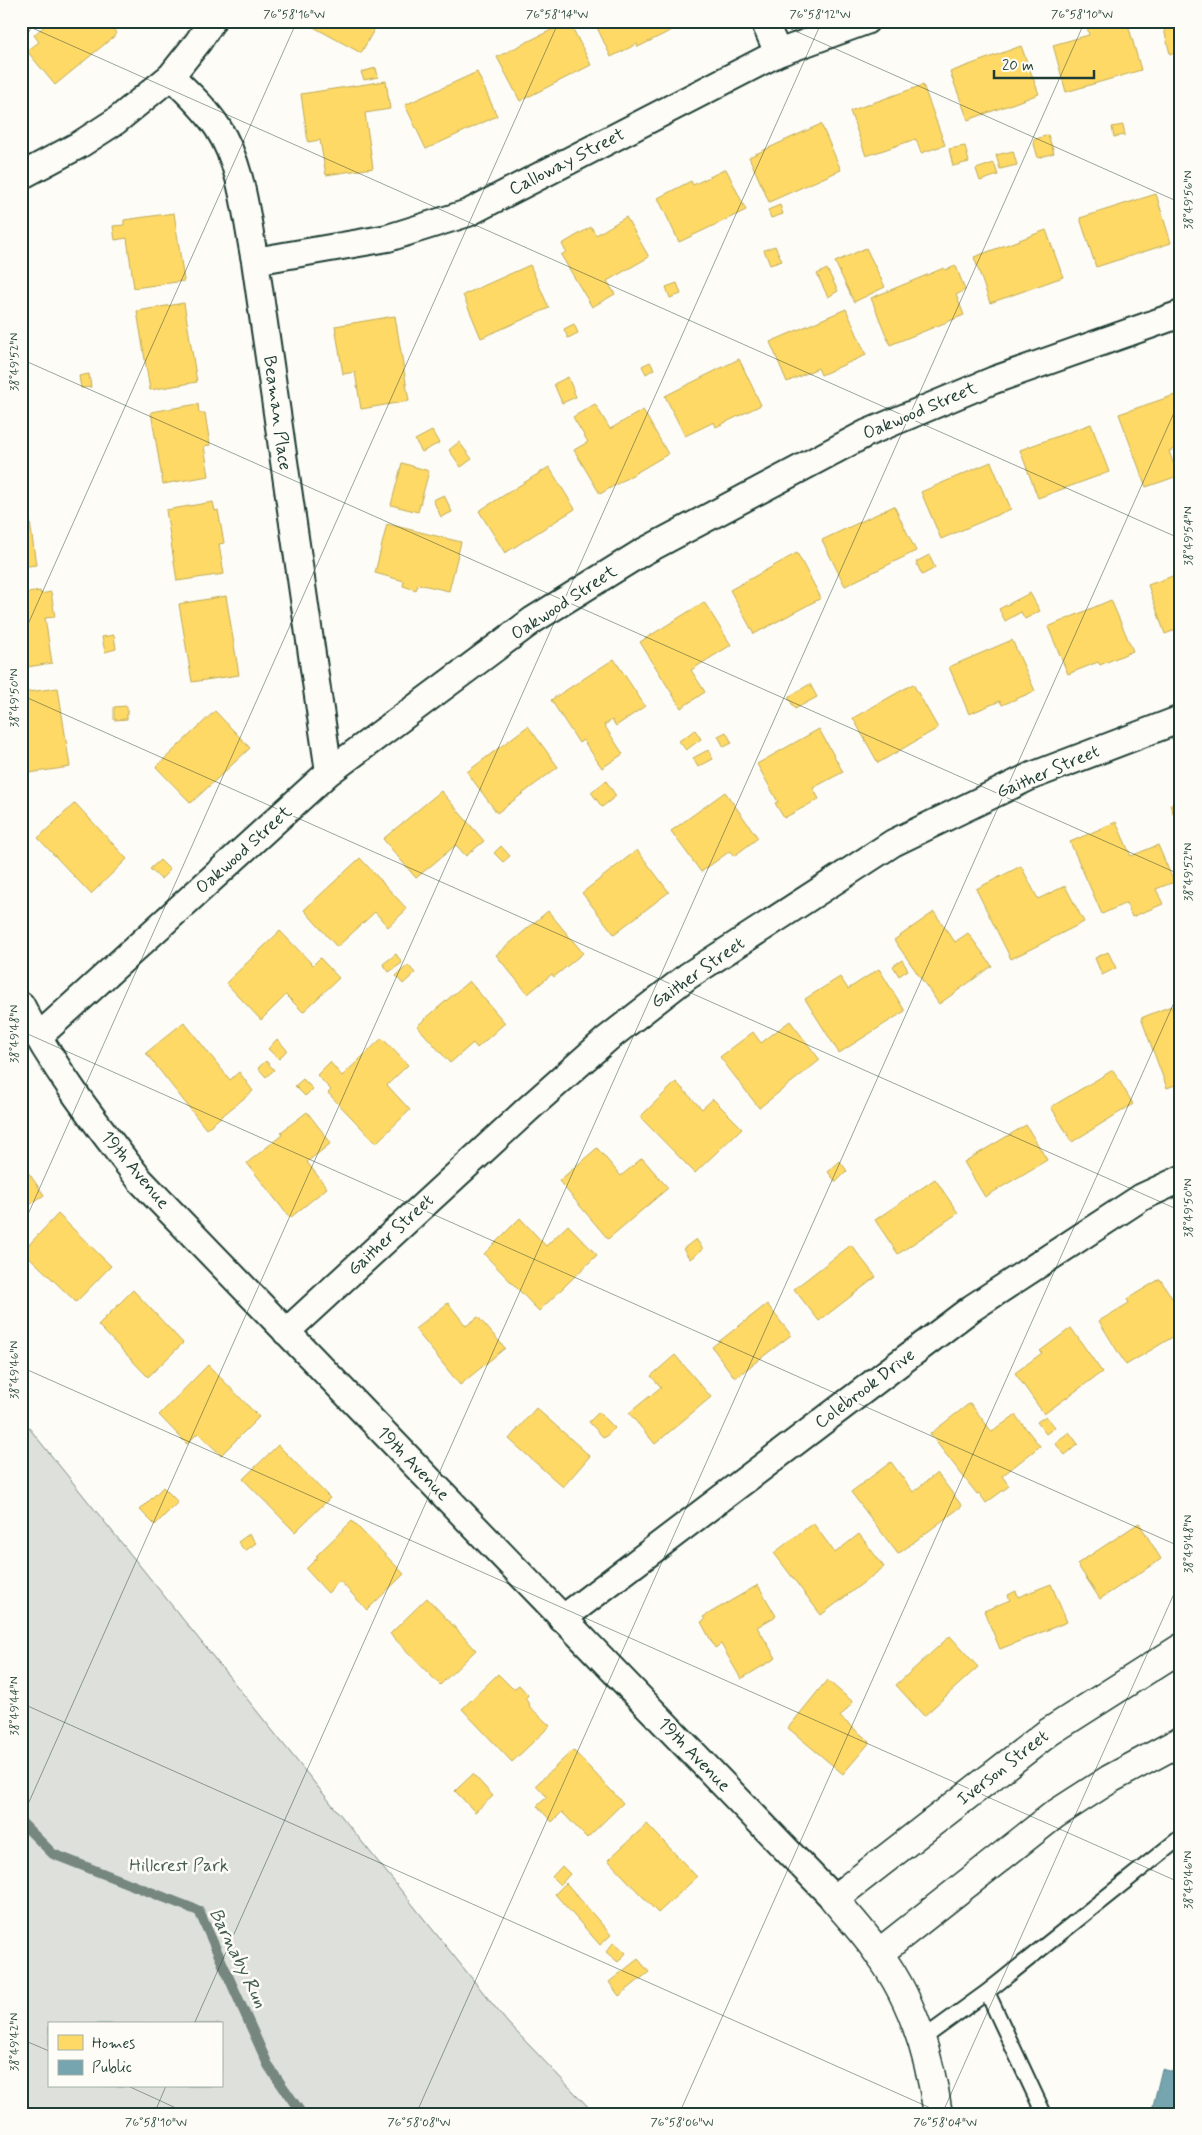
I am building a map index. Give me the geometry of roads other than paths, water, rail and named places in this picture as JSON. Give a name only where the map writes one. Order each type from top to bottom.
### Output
[{"type":"main road","name":"Iverson Street","points":[[834,1900],[1049,1732],[1181,1648]]},
{"type":"main road","points":[[879,1953],[1054,1815],[1110,1779],[1181,1741]]},
{"type":"main road","points":[[834,1900],[879,1953],[900,1991],[917,2027],[938,2114]]},
{"type":"street","points":[[21,176],[116,121],[171,76],[212,21]]},
{"type":"street","points":[[764,21],[778,53]]},
{"type":"street","name":"Calloway Street","points":[[255,261],[388,238],[468,212],[778,53],[866,21]]},
{"type":"street","name":"Beaman Place","points":[[171,76],[200,105],[217,127],[229,149],[240,185],[255,261],[329,772]]},
{"type":"street","name":"Oakwood Street","points":[[38,1037],[329,772],[534,620],[641,553],[867,434],[994,380],[1181,314]]},
{"type":"street","name":"Gaither Street","points":[[286,1332],[542,1096],[607,1039],[688,976],[893,843],[1029,777],[1181,719]]},
{"type":"street","name":"19th Avenue","points":[[21,1005],[38,1037],[81,1104],[140,1180],[834,1900]]},
{"type":"street","name":"Colebrook Drive","points":[[562,1618],[972,1308],[1142,1197],[1181,1179]]},
{"type":"lane","points":[[921,2040],[987,1992],[1181,1837]]},
{"type":"lane","points":[[987,1992],[1044,2114]]},
{"type":"waterway","name":"Barnaby Run","points":[[21,1822],[53,1854],[199,1911],[269,2067],[302,2114]]},
{"type":"park label","name":"Hillcrest Park","points":[[179,1866]]}]
